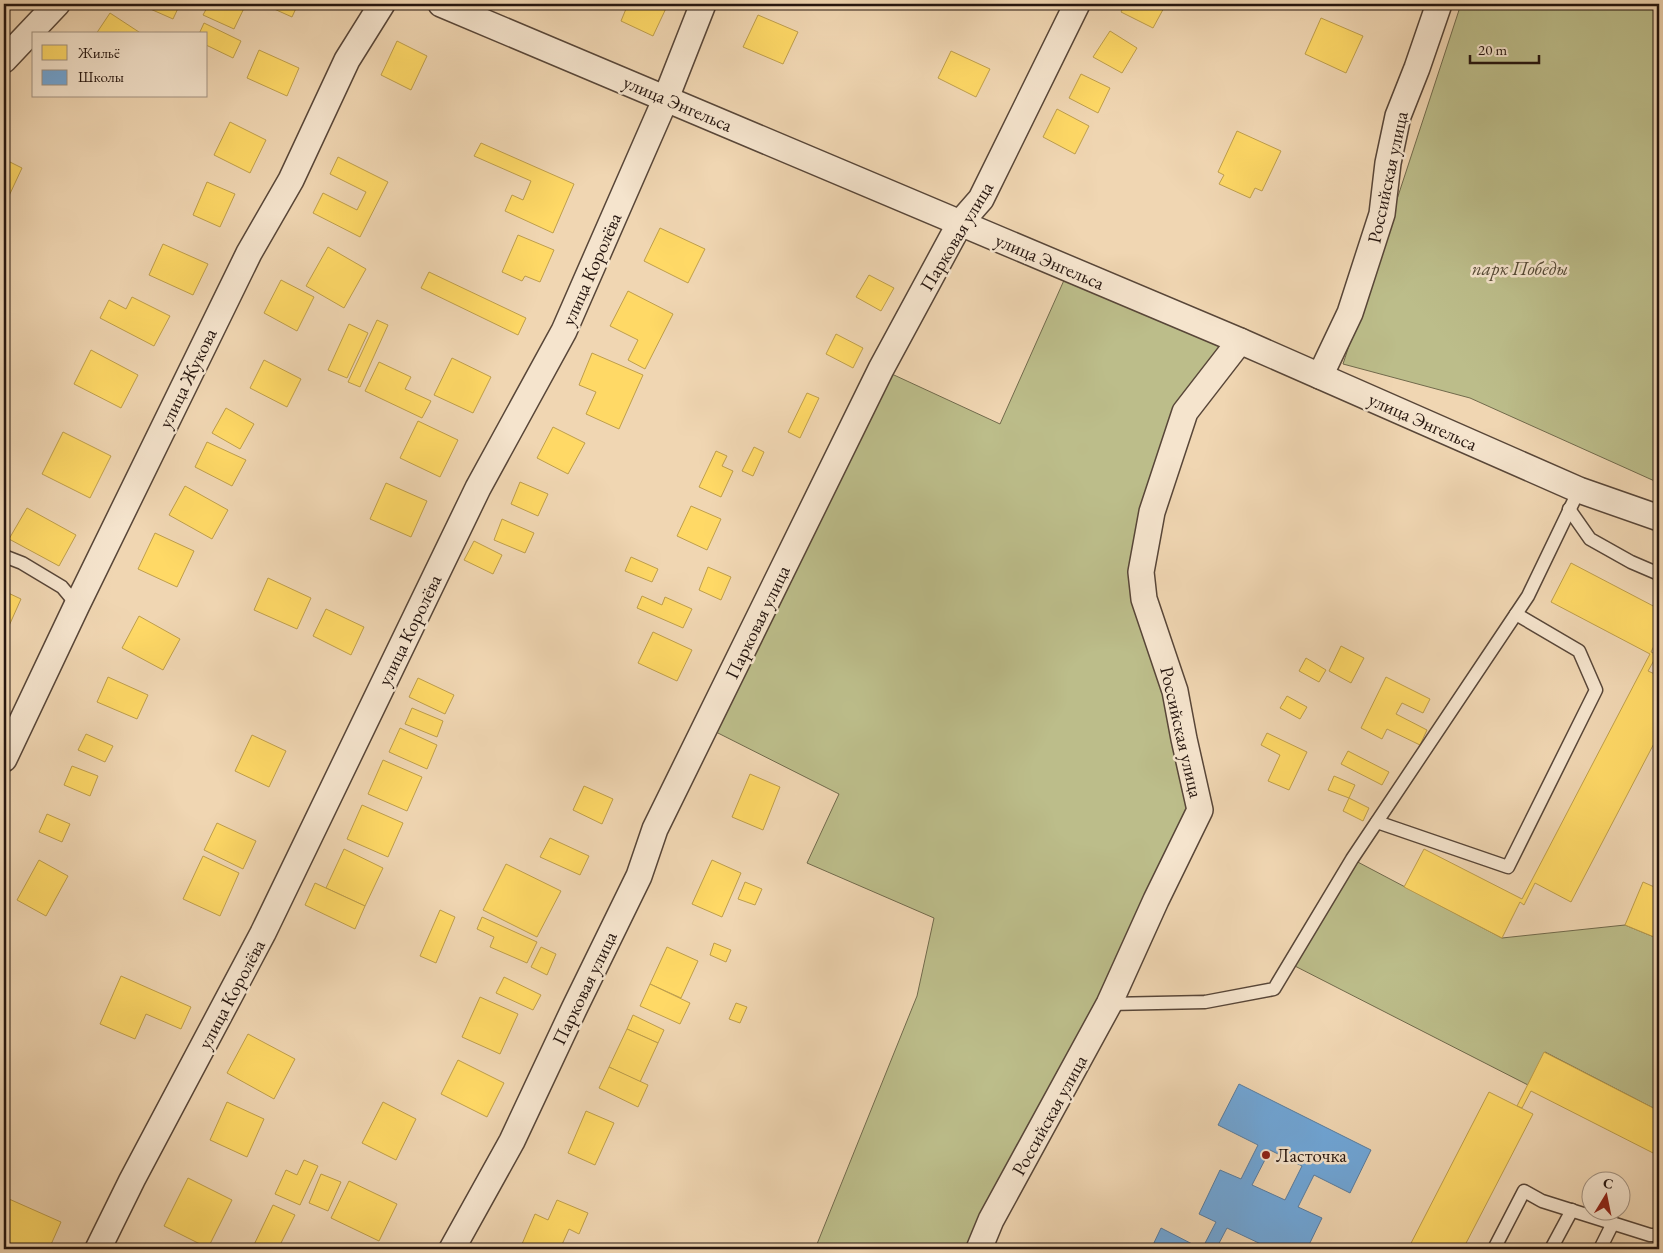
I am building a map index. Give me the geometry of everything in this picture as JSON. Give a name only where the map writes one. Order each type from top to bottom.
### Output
[{"type":"street","points":[[4,60],[56,4]]},
{"type":"street","name":"улица Жукова","points":[[4,759],[249,253],[291,180],[347,60],[382,4]]},
{"type":"street","name":"улица Энгельса","points":[[441,4],[1240,341],[1320,376],[1574,499],[1659,518]]},
{"type":"street","name":"улица Королёва","points":[[98,1249],[132,1180],[264,933],[478,488],[564,331],[666,98],[703,4]]},
{"type":"street","name":"Парковая улица","points":[[452,1249],[512,1141],[639,876],[655,829],[881,369],[960,223],[981,199],[1077,4]]},
{"type":"street","name":"Российская улица","points":[[1320,376],[1350,313],[1382,214],[1388,163],[1398,116],[1439,4]]},
{"type":"street","name":"Российская улица","points":[[979,1249],[991,1220],[1109,1004],[1156,900],[1200,810],[1175,691],[1144,599],[1141,572],[1152,512],[1185,412],[1240,341]]},
{"type":"lane","points":[[1109,1004],[1205,1002],[1274,989],[1346,869],[1528,596],[1574,499]]},
{"type":"lane","points":[[1574,499],[1590,539],[1631,562],[1659,574]]},
{"type":"lane","points":[[4,556],[22,563],[62,587],[77,605]]},
{"type":"lane","points":[[1377,822],[1508,867],[1596,690],[1579,651],[1516,614]]},
{"type":"lane","points":[[1494,1249],[1524,1191],[1542,1201],[1650,1235],[1659,1235]]},
{"type":"lane","points":[[1551,1249],[1572,1210]]},
{"type":"lane","points":[[1600,1249],[1613,1223]]},
{"type":"green space","name":"парк Победы","points":[[1461,4],[1659,4],[1659,483],[1470,398],[1343,364]]},
{"type":"green space","points":[[1069,269],[1240,341],[1185,412],[1141,572],[1200,810],[979,1249],[815,1249],[917,996],[934,918],[807,863],[839,794],[706,727],[881,369],[1000,424]]},
{"type":"green space","points":[[1352,859],[1502,938],[1625,925],[1659,939],[1659,1111],[1545,1052],[1528,1085],[1289,963]]},
{"type":"building: Жильё","points":[[139,4],[180,4],[173,19]]},
{"type":"building: Жильё","points":[[209,4],[246,4],[234,29],[203,15]]},
{"type":"building: Жильё","points":[[263,4],[298,4],[292,17]]},
{"type":"building: Жильё","points":[[628,4],[668,4],[653,36],[621,21]]},
{"type":"building: Жильё","points":[[1125,4],[1166,4],[1153,28],[1121,12]]},
{"type":"building: Жильё","points":[[110,13],[139,32],[97,32]]},
{"type":"building: Жильё","points":[[758,15],[798,32],[783,64],[743,47]]},
{"type":"building: Жильё","points":[[1321,18],[1363,36],[1346,73],[1305,54]]},
{"type":"building: Жильё","points":[[204,23],[241,41],[233,58],[208,46],[208,32],[200,32]]},
{"type":"building: Жильё","points":[[1110,31],[1137,48],[1122,73],[1093,57]]},
{"type":"building: Жильё","points":[[397,41],[427,56],[411,90],[381,75]]},
{"type":"building: Жильё","points":[[259,50],[299,68],[287,96],[247,78]]},
{"type":"building: Жильё","points":[[951,51],[990,69],[976,97],[938,78]]},
{"type":"building: Жильё","points":[[1081,74],[1110,88],[1098,113],[1069,98]]},
{"type":"building: Жильё","points":[[1057,109],[1089,126],[1075,154],[1043,137]]},
{"type":"building: Жильё","points":[[230,122],[266,140],[250,173],[214,155]]},
{"type":"building: Жильё","points":[[1237,131],[1281,151],[1262,191],[1255,188],[1250,198],[1219,184],[1224,175],[1218,172]]},
{"type":"building: Жильё","points":[[481,143],[574,184],[553,233],[505,211],[512,195],[523,200],[531,181],[474,156]]},
{"type":"building: Жильё","points":[[338,157],[388,182],[360,237],[313,213],[323,193],[357,210],[366,192],[330,174]]},
{"type":"building: Жильё","points":[[4,159],[22,168],[8,198],[4,196]]},
{"type":"building: Жильё","points":[[207,182],[235,194],[220,227],[193,215]]},
{"type":"building: Жильё","points":[[660,228],[705,249],[688,283],[644,261]]},
{"type":"building: Жильё","points":[[518,235],[554,250],[540,282],[525,276],[522,281],[502,272]]},
{"type":"building: Жильё","points":[[163,244],[208,264],[193,295],[149,275]]},
{"type":"building: Жильё","points":[[328,247],[366,269],[344,308],[306,286]]},
{"type":"building: Жильё","points":[[429,272],[526,318],[518,335],[421,288]]},
{"type":"building: Жильё","points":[[869,275],[894,288],[881,311],[856,297]]},
{"type":"building: Жильё","points":[[281,280],[314,297],[297,331],[264,313]]},
{"type":"building: Жильё","points":[[628,291],[673,314],[645,369],[628,360],[638,340],[610,326]]},
{"type":"building: Жильё","points":[[132,297],[170,316],[154,346],[100,318],[109,300],[126,309]]},
{"type":"building: Жильё","points":[[377,320],[388,325],[360,387],[348,382]]},
{"type":"building: Жильё","points":[[349,324],[368,333],[347,378],[328,370]]},
{"type":"building: Жильё","points":[[836,334],[863,348],[853,368],[826,354]]},
{"type":"building: Жильё","points":[[91,350],[138,375],[121,408],[74,384]]},
{"type":"building: Жильё","points":[[592,353],[643,375],[619,429],[586,414],[596,392],[579,385]]},
{"type":"building: Жильё","points":[[452,358],[491,377],[473,413],[434,395]]},
{"type":"building: Жильё","points":[[264,360],[301,379],[287,407],[250,388]]},
{"type":"building: Жильё","points":[[379,362],[411,377],[405,389],[431,401],[422,418],[365,391]]},
{"type":"building: Жильё","points":[[807,393],[819,398],[800,438],[788,432]]},
{"type":"building: Жильё","points":[[226,408],[254,424],[240,449],[212,433]]},
{"type":"building: Жильё","points":[[418,421],[458,440],[440,477],[400,458]]},
{"type":"building: Жильё","points":[[553,427],[585,443],[568,474],[537,458]]},
{"type":"building: Жильё","points":[[63,432],[111,456],[90,498],[42,474]]},
{"type":"building: Жильё","points":[[207,442],[246,460],[232,486],[195,467]]},
{"type":"building: Жильё","points":[[754,447],[764,452],[753,476],[742,471]]},
{"type":"building: Жильё","points":[[716,451],[727,456],[722,466],[733,471],[721,497],[699,487]]},
{"type":"building: Жильё","points":[[520,482],[548,494],[538,516],[511,504]]},
{"type":"building: Жильё","points":[[386,483],[427,501],[411,537],[370,519]]},
{"type":"building: Жильё","points":[[185,486],[228,510],[212,539],[169,515]]},
{"type":"building: Жильё","points":[[691,506],[721,519],[707,550],[677,536]]},
{"type":"building: Жильё","points":[[27,508],[76,535],[59,566],[9,539]]},
{"type":"building: Жильё","points":[[502,519],[534,533],[525,553],[494,540]]},
{"type":"building: Жильё","points":[[155,533],[194,551],[177,587],[138,569]]},
{"type":"building: Жильё","points":[[474,541],[502,555],[493,574],[464,560]]},
{"type":"building: Жильё","points":[[631,557],[658,569],[652,582],[625,571]]},
{"type":"building: Жильё","points":[[1571,563],[1659,609],[1659,636],[1651,652],[1657,655],[1648,671],[1659,676],[1659,734],[1571,902],[1535,883],[1524,905],[1520,902],[1502,938],[1404,887],[1424,849],[1522,899],[1650,654],[1551,602]]},
{"type":"building: Жильё","points":[[708,567],[731,577],[721,600],[699,590]]},
{"type":"building: Жильё","points":[[268,578],[311,598],[297,629],[254,610]]},
{"type":"building: Жильё","points":[[4,591],[21,599],[4,637]]},
{"type":"building: Жильё","points":[[642,596],[662,605],[665,597],[692,609],[683,628],[637,608]]},
{"type":"building: Жильё","points":[[326,609],[364,627],[351,655],[313,636]]},
{"type":"building: Жильё","points":[[139,616],[180,639],[163,670],[122,648]]},
{"type":"building: Жильё","points":[[653,632],[692,650],[677,681],[638,663]]},
{"type":"building: Жильё","points":[[1341,646],[1364,658],[1351,683],[1329,671]]},
{"type":"building: Жильё","points":[[1306,658],[1326,670],[1319,682],[1299,671]]},
{"type":"building: Жильё","points":[[108,677],[148,695],[137,719],[97,702]]},
{"type":"building: Жильё","points":[[1386,677],[1430,699],[1423,713],[1402,703],[1396,714],[1427,730],[1420,745],[1387,729],[1382,739],[1361,728]]},
{"type":"building: Жильё","points":[[418,678],[454,695],[445,714],[409,697]]},
{"type":"building: Жильё","points":[[1287,696],[1307,707],[1300,719],[1280,708]]},
{"type":"building: Жильё","points":[[412,708],[443,721],[437,737],[405,724]]},
{"type":"building: Жильё","points":[[400,728],[437,745],[427,769],[389,752]]},
{"type":"building: Жильё","points":[[1267,733],[1307,752],[1289,790],[1268,781],[1280,755],[1261,745]]},
{"type":"building: Жильё","points":[[86,734],[113,746],[105,762],[78,750]]},
{"type":"building: Жильё","points":[[252,735],[286,751],[269,787],[235,771]]},
{"type":"building: Жильё","points":[[1348,751],[1389,772],[1382,785],[1341,764]]},
{"type":"building: Жильё","points":[[383,760],[422,777],[407,811],[368,794]]},
{"type":"building: Жильё","points":[[72,766],[98,776],[90,796],[64,785]]},
{"type":"building: Жильё","points":[[750,774],[780,787],[763,830],[732,817]]},
{"type":"building: Жильё","points":[[1334,776],[1355,785],[1349,798],[1328,790]]},
{"type":"building: Жильё","points":[[584,786],[613,799],[602,824],[573,810]]},
{"type":"building: Жильё","points":[[1349,798],[1369,808],[1363,821],[1343,811]]},
{"type":"building: Жильё","points":[[362,805],[403,823],[388,857],[347,839]]},
{"type":"building: Жильё","points":[[47,814],[70,824],[62,842],[39,832]]},
{"type":"building: Жильё","points":[[217,823],[256,841],[243,869],[204,850]]},
{"type":"building: Жильё","points":[[550,838],[589,856],[580,875],[540,857]]},
{"type":"building: Жильё","points":[[344,849],[383,868],[365,906],[326,888]]},
{"type":"building: Жильё","points":[[203,856],[239,873],[220,916],[183,899]]},
{"type":"building: Жильё","points":[[39,860],[68,876],[46,916],[17,900]]},
{"type":"building: Жильё","points":[[712,860],[741,873],[722,917],[692,904]]},
{"type":"building: Жильё","points":[[506,864],[561,891],[537,937],[483,910]]},
{"type":"building: Жильё","points":[[745,882],[762,889],[755,905],[738,899]]},
{"type":"building: Жильё","points":[[1643,882],[1659,889],[1659,939],[1625,925]]},
{"type":"building: Жильё","points":[[315,883],[365,906],[355,929],[305,905]]},
{"type":"building: Жильё","points":[[440,910],[455,917],[436,963],[420,956]]},
{"type":"building: Жильё","points":[[482,917],[537,942],[527,963],[490,947],[494,937],[477,929]]},
{"type":"building: Жильё","points":[[714,943],[731,950],[726,962],[710,955]]},
{"type":"building: Жильё","points":[[541,947],[556,954],[547,975],[531,967]]},
{"type":"building: Жильё","points":[[667,947],[698,961],[681,998],[650,984]]},
{"type":"building: Жильё","points":[[121,976],[191,1007],[181,1029],[146,1014],[135,1039],[100,1024]]},
{"type":"building: Жильё","points":[[504,977],[541,995],[533,1010],[496,993]]},
{"type":"building: Жильё","points":[[650,984],[690,1003],[680,1024],[640,1006]]},
{"type":"building: Жильё","points":[[480,997],[518,1014],[500,1054],[462,1037]]},
{"type":"building: Жильё","points":[[736,1003],[747,1007],[740,1023],[729,1019]]},
{"type":"building: Жильё","points":[[633,1015],[664,1030],[658,1043],[627,1029]]},
{"type":"building: Жильё","points":[[627,1029],[658,1043],[640,1082],[609,1067]]},
{"type":"building: Жильё","points":[[248,1034],[295,1059],[274,1099],[227,1073]]},
{"type":"building: Жильё","points":[[1544,1052],[1659,1111],[1659,1156],[1531,1091],[1522,1108],[1517,1106]]},
{"type":"building: Жильё","points":[[458,1060],[504,1083],[487,1117],[441,1094]]},
{"type":"building: Жильё","points":[[609,1067],[648,1085],[638,1107],[599,1088]]},
{"type":"building: Жильё","points":[[1489,1092],[1533,1114],[1463,1249],[1408,1249]]},
{"type":"building: Жильё","points":[[227,1102],[264,1119],[247,1157],[210,1140]]},
{"type":"building: Жильё","points":[[383,1102],[416,1119],[396,1160],[362,1143]]},
{"type":"building: Жильё","points":[[586,1111],[614,1123],[595,1165],[568,1153]]},
{"type":"building: Жильё","points":[[304,1160],[318,1166],[300,1205],[275,1194],[286,1170],[297,1175]]},
{"type":"building: Жильё","points":[[321,1174],[341,1182],[328,1211],[309,1203]]},
{"type":"building: Жильё","points":[[188,1178],[232,1200],[208,1248],[164,1226]]},
{"type":"building: Жильё","points":[[349,1181],[397,1204],[379,1241],[331,1218]]},
{"type":"building: Жильё","points":[[9,1199],[61,1222],[49,1249],[4,1249],[4,1211]]},
{"type":"building: Жильё","points":[[557,1200],[588,1213],[579,1234],[569,1229],[560,1249],[535,1249],[522,1244],[535,1214],[548,1220]]},
{"type":"building: Жильё","points":[[273,1205],[295,1215],[278,1249],[252,1249]]},
{"type":"building: Школы","points":[[1239,1084],[1371,1150],[1350,1193],[1314,1175],[1298,1207],[1322,1218],[1307,1249],[1261,1249],[1263,1245],[1227,1228],[1216,1249],[1202,1249],[1216,1222],[1199,1214],[1220,1170],[1241,1179],[1258,1145],[1218,1125]],"holes":[[[1270,1150],[1302,1166],[1285,1200],[1252,1185]]]},
{"type":"building: Школы","points":[[1161,1228],[1202,1249],[1151,1249]]},
{"type":"place","name":"Ласточка","points":[[1266,1155]]}]
